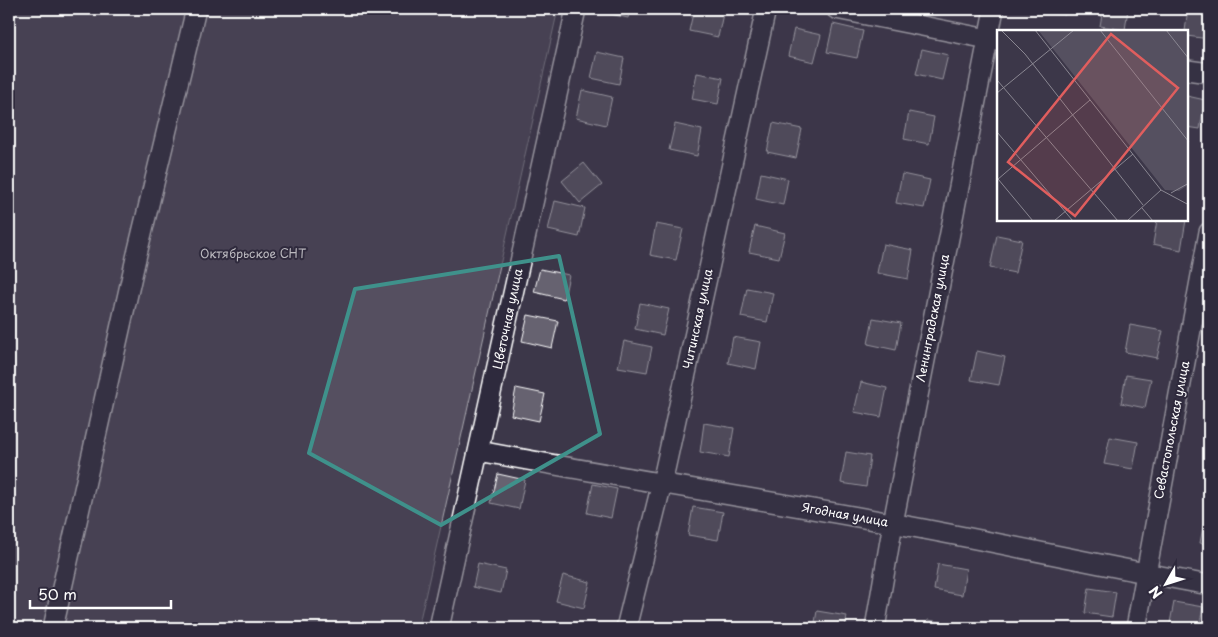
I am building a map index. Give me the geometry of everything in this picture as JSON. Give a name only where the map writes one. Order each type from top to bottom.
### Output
[{"type":"street","points":[[53,628],[136,258],[196,9]]},
{"type":"street","name":"Цветочная улица","points":[[439,628],[576,9]]},
{"type":"street","name":"Читинская улица","points":[[626,628],[662,483],[766,9]]},
{"type":"street","points":[[836,9],[993,40]]},
{"type":"street","name":"Ленинградская улица","points":[[875,628],[893,523],[993,40],[994,9]]},
{"type":"street","points":[[1188,70],[1209,73]]},
{"type":"street","name":"Севастопольская улица","points":[[1136,628],[1209,232]]},
{"type":"street","name":"Ягодная улица","points":[[479,451],[572,469],[893,523],[1209,585]]},
{"type":"highlighted area","points":[[559,256],[600,434],[441,525],[309,453],[355,289]]},
{"type":"green space","name":"Октябрьское СНТ","points":[[9,9],[558,9],[418,628],[9,628]]},
{"type":"building","points":[[601,9],[630,9],[628,18],[601,12]]},
{"type":"building","points":[[694,9],[724,9],[718,37],[689,31]]},
{"type":"building","points":[[1036,9],[1066,9],[1065,15],[1036,11]]},
{"type":"building","points":[[1103,9],[1128,9],[1125,30],[1100,26]]},
{"type":"building","points":[[1188,9],[1209,12],[1209,39],[1188,36],[1188,30],[1185,30]]},
{"type":"building","points":[[833,24],[863,31],[857,58],[827,52]]},
{"type":"building","points":[[794,29],[821,35],[814,62],[788,56]]},
{"type":"building","points":[[922,49],[948,55],[942,80],[916,74]]},
{"type":"building","points":[[597,52],[624,58],[619,84],[591,78]]},
{"type":"building","points":[[697,73],[723,78],[718,104],[692,99]]},
{"type":"building","points":[[582,90],[612,97],[606,125],[576,118]]},
{"type":"building","points":[[1188,96],[1205,100],[1200,129],[1188,127]]},
{"type":"building","points":[[909,112],[934,117],[929,144],[904,139]]},
{"type":"building","points":[[773,123],[802,129],[796,158],[767,152]]},
{"type":"building","points":[[675,124],[702,130],[697,156],[669,150]]},
{"type":"building","points":[[584,163],[602,185],[580,203],[562,181]]},
{"type":"building","points":[[761,173],[788,179],[783,205],[756,199]]},
{"type":"building","points":[[902,174],[930,180],[924,208],[896,203]]},
{"type":"building","points":[[555,201],[585,208],[579,237],[548,230]]},
{"type":"building","points":[[1157,221],[1186,221],[1181,250],[1153,244]]},
{"type":"building","points":[[656,224],[683,229],[676,260],[650,255]]},
{"type":"building","points":[[755,226],[785,233],[779,258],[749,252]]},
{"type":"building","points":[[997,235],[1022,240],[1015,273],[990,268]]},
{"type":"building","points":[[883,244],[913,250],[908,279],[877,273]]},
{"type":"building","points":[[540,269],[569,275],[564,299],[534,292]]},
{"type":"building","points":[[747,288],[773,293],[767,322],[741,317]]},
{"type":"building","points":[[640,303],[669,309],[663,335],[635,329]]},
{"type":"building","points":[[528,315],[558,321],[552,348],[522,341]]},
{"type":"building","points":[[873,318],[901,323],[896,350],[868,344]]},
{"type":"building","points":[[1130,325],[1163,331],[1157,358],[1125,352]]},
{"type":"building","points":[[733,337],[761,342],[756,369],[728,363]]},
{"type":"building","points":[[624,341],[652,347],[647,372],[618,367]]},
{"type":"building","points":[[977,351],[1005,357],[999,385],[971,380]]},
{"type":"building","points":[[1126,375],[1151,379],[1145,408],[1121,403]]},
{"type":"building","points":[[861,382],[887,388],[881,417],[854,412]]},
{"type":"building","points":[[516,388],[545,394],[539,421],[511,415]]},
{"type":"building","points":[[704,423],[734,428],[729,457],[700,452]]},
{"type":"building","points":[[1110,437],[1138,442],[1133,469],[1104,464]]},
{"type":"building","points":[[846,452],[870,456],[866,487],[841,483]]},
{"type":"building","points":[[498,474],[525,480],[519,509],[491,503]]},
{"type":"building","points":[[593,484],[617,489],[611,518],[587,513]]},
{"type":"building","points":[[693,507],[723,512],[718,540],[688,535]]},
{"type":"building","points":[[1206,511],[1209,512],[1209,545],[1200,543]]},
{"type":"building","points":[[478,564],[506,570],[501,593],[473,587]]},
{"type":"building","points":[[938,564],[966,569],[962,595],[934,590]]},
{"type":"building","points":[[563,575],[590,582],[584,608],[556,601]]},
{"type":"building","points":[[1089,588],[1116,592],[1112,617],[1085,613]]},
{"type":"building","points":[[1174,602],[1203,607],[1199,628],[1169,628]]},
{"type":"building","points":[[817,611],[847,616],[845,628],[814,628]]},
{"type":"building","points":[[928,620],[952,624],[952,628],[926,628]]}]
